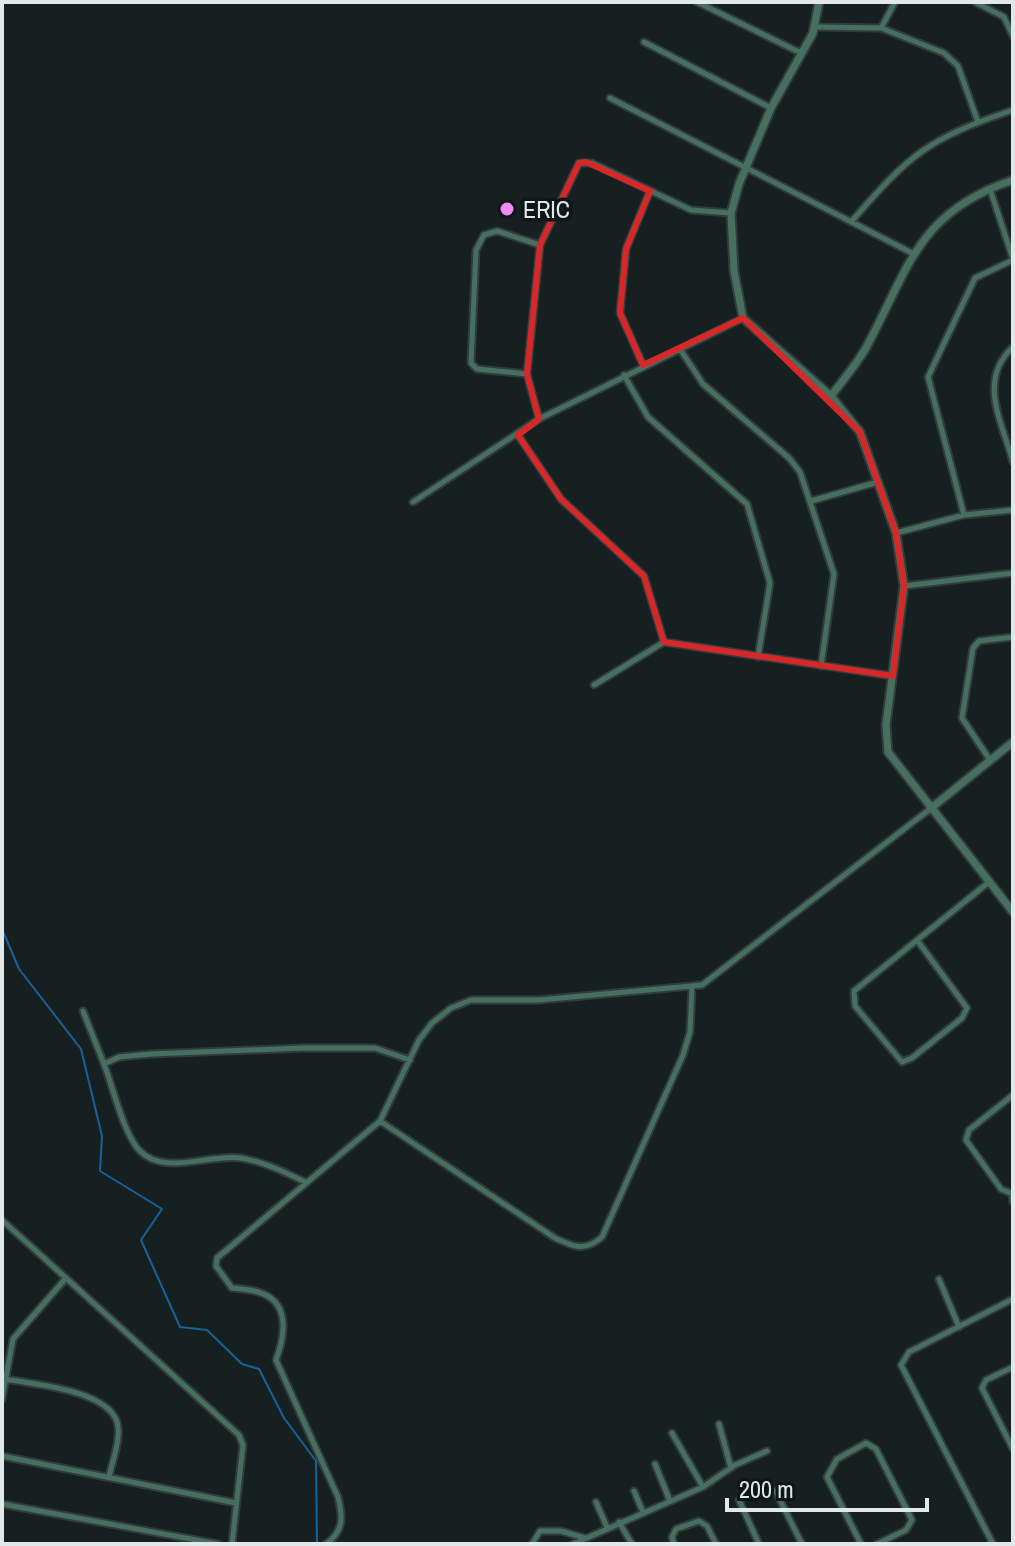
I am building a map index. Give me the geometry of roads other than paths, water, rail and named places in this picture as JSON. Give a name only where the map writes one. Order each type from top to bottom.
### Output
[{"type":"street","points":[[697,2],[801,53]]},
{"type":"street","points":[[819,2],[815,27],[771,108],[744,169],[731,213],[734,271],[743,318],[831,396],[860,432],[896,533],[904,586],[886,744],[896,765],[1013,912]]},
{"type":"street","points":[[881,28],[895,2]]},
{"type":"street","points":[[975,2],[1004,17],[1013,36]]},
{"type":"street","points":[[815,27],[881,28],[953,59],[978,122]]},
{"type":"street","points":[[644,42],[771,108]]},
{"type":"street","points":[[610,98],[912,253]]},
{"type":"street","points":[[851,222],[897,169],[933,140],[1013,110]]},
{"type":"street","points":[[539,419],[527,374],[540,245],[579,163],[592,163],[691,210],[731,213]]},
{"type":"street","points":[[831,396],[864,350],[912,253],[940,220],[990,188],[1013,180]]},
{"type":"street","points":[[964,515],[928,377],[975,278],[1013,259],[990,188]]},
{"type":"street","points":[[643,365],[620,313],[626,249],[650,191]]},
{"type":"street","points":[[527,374],[477,369],[471,363],[476,250],[484,235],[497,231],[540,245]]},
{"type":"street","points":[[413,502],[539,419],[743,318]]},
{"type":"street","points":[[1013,347],[999,364],[992,384],[1013,462]]},
{"type":"street","points":[[680,349],[703,384],[796,465],[834,574],[821,666]]},
{"type":"street","points":[[624,375],[648,417],[747,504],[770,583],[758,657]]},
{"type":"street","points":[[518,435],[561,499],[638,567],[644,576],[664,642]]},
{"type":"street","points":[[811,501],[878,482]]},
{"type":"street","points":[[896,533],[964,515],[1013,510]]},
{"type":"street","points":[[904,586],[1013,573]]},
{"type":"street","points":[[990,760],[962,718],[970,663],[973,648],[979,641],[1013,637]]},
{"type":"street","points":[[594,685],[664,642],[893,676]]},
{"type":"street","points":[[326,1544],[338,1532],[343,1516],[338,1497],[276,1360],[285,1333],[284,1320],[277,1305],[261,1292],[232,1288],[216,1266],[217,1258],[380,1121],[432,1023],[451,1008],[471,1000],[539,1000],[692,988],[713,980],[1013,742]]},
{"type":"street","points":[[917,940],[967,1008],[962,1018],[912,1058],[902,1062],[894,1057],[855,1006],[852,996],[858,987],[989,882]]},
{"type":"street","points":[[380,1121],[555,1238],[574,1247],[586,1248],[602,1237],[683,1055],[690,1032],[692,988]]},
{"type":"street","points":[[83,1011],[133,1141],[147,1157],[172,1163],[238,1158],[273,1167],[305,1182]]},
{"type":"street","points":[[104,1064],[119,1057],[141,1055],[303,1048],[375,1048],[410,1060]]},
{"type":"street","points":[[1013,1095],[969,1130],[966,1140],[1001,1189],[1012,1194],[1013,1202]]},
{"type":"street","points":[[2,1220],[239,1435],[243,1445],[232,1544]]},
{"type":"street","points":[[2,1399],[13,1339],[66,1278]]},
{"type":"street","points":[[939,1279],[959,1327]]},
{"type":"street","points":[[993,1544],[901,1365],[909,1352],[1013,1299]]},
{"type":"street","points":[[1013,1367],[986,1380],[982,1388],[1013,1449]]},
{"type":"street","points":[[5,1379],[72,1390],[113,1414],[119,1429],[109,1477]]},
{"type":"street","points":[[719,1424],[731,1468]]},
{"type":"street","points":[[672,1433],[703,1487]]},
{"type":"street","points":[[861,1544],[827,1477],[837,1459],[866,1443],[876,1449],[912,1520],[906,1530],[877,1544]]},
{"type":"street","points":[[573,1544],[703,1487],[731,1468],[767,1451]]},
{"type":"street","points":[[2,1456],[236,1503]]},
{"type":"street","points":[[655,1464],[670,1501]]},
{"type":"street","points":[[759,1544],[739,1500],[763,1485],[776,1492],[802,1544]]},
{"type":"street","points":[[634,1491],[643,1512]]},
{"type":"street","points":[[596,1502],[607,1527]]},
{"type":"street","points":[[2,1504],[218,1544]]},
{"type":"street","points":[[674,1544],[672,1537],[676,1529],[699,1521],[707,1526],[716,1544]]},
{"type":"street","points":[[619,1522],[632,1544]]},
{"type":"street","points":[[532,1544],[540,1531],[561,1531],[585,1538]]},
{"type":"waterway","points":[[2,929],[19,969],[81,1049],[102,1136],[100,1171],[162,1209],[141,1240],[180,1327],[207,1330],[242,1364],[259,1369],[284,1418],[316,1461],[317,1544]]},
{"type":"place","name":"ERIC","points":[[507,209]]}]
